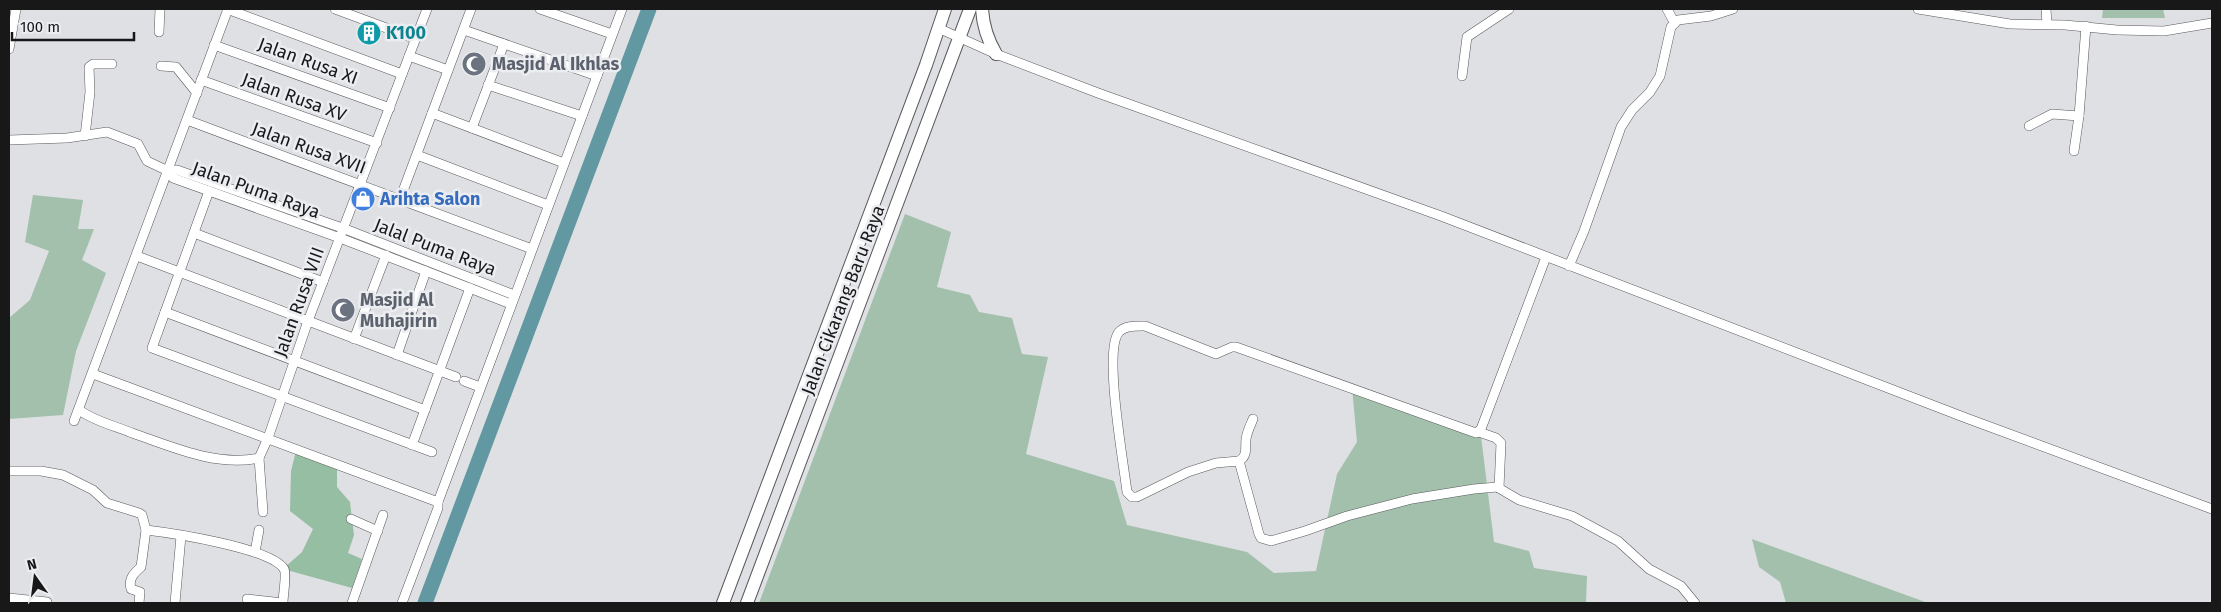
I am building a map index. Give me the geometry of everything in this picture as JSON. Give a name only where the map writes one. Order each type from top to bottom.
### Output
[{"type":"main road","name":"Jalan Cikarang Baru Raya","points":[[723,603],[945,9]]},
{"type":"main road","name":"Jalan Cikarang Baru Raya","points":[[747,603],[970,9]]},
{"type":"main road","points":[[982,9],[987,39],[996,54]]},
{"type":"street","points":[[9,49],[16,9]]},
{"type":"street","points":[[159,32],[160,9]]},
{"type":"street","points":[[74,421],[94,374],[227,9],[402,74]]},
{"type":"street","points":[[335,9],[416,39]]},
{"type":"street","name":"Jalan Rusa VIII","points":[[259,458],[268,438],[308,321],[427,9]]},
{"type":"street","points":[[400,200],[472,9]]},
{"type":"street","points":[[540,9],[612,34]]},
{"type":"street","points":[[402,603],[438,508],[438,502],[480,386],[622,9]]},
{"type":"street","points":[[1462,76],[1467,37],[1508,9]]},
{"type":"street","points":[[1667,9],[1674,22]]},
{"type":"street","points":[[1569,266],[1584,231],[1622,127],[1632,110],[1650,92],[1660,76],[1671,26],[1674,22],[1711,16],[1733,9]]},
{"type":"street","points":[[1918,9],[2010,24],[2086,26],[2153,32],[2212,22]]},
{"type":"street","points":[[2046,9],[2047,24]]},
{"type":"street","points":[[2074,151],[2079,116],[2086,26]]},
{"type":"street","points":[[938,28],[996,54],[1098,93],[1432,213],[1966,418],[2212,509]]},
{"type":"street","points":[[464,30],[596,76]]},
{"type":"street","points":[[472,128],[504,44]]},
{"type":"street","name":"Jalan Rusa XI","points":[[214,45],[390,108]]},
{"type":"street","points":[[410,56],[448,70]]},
{"type":"street","points":[[85,136],[89,101],[89,67],[92,64],[112,64]]},
{"type":"street","points":[[161,66],[176,67],[197,93]]},
{"type":"street","name":"Jalan Rusa XV","points":[[201,80],[377,143]]},
{"type":"street","points":[[488,85],[582,116]]},
{"type":"street","points":[[432,113],[564,162]]},
{"type":"street","points":[[2029,126],[2052,114],[2079,116]]},
{"type":"street","name":"Jalan Rusa XVII","points":[[187,120],[532,249]]},
{"type":"street","points":[[9,140],[67,138],[107,132],[113,133],[138,144],[147,161],[168,171]]},
{"type":"street","points":[[417,155],[548,205]]},
{"type":"street","name":"Jalan Puma Raya","points":[[168,171],[177,170],[342,233],[386,255],[426,271],[470,288],[513,300]]},
{"type":"street","name":"Jalan Puma Raya","points":[[168,171],[174,178],[209,191],[342,233]]},
{"type":"street","points":[[209,191],[152,346],[154,350],[432,452]]},
{"type":"street","points":[[194,233],[324,282]]},
{"type":"street","name":"Jalal Puma Raya","points":[[342,233],[513,300]]},
{"type":"street","points":[[354,338],[386,255]]},
{"type":"street","points":[[137,256],[480,386]]},
{"type":"street","points":[[1480,432],[1546,256]]},
{"type":"street","points":[[397,355],[426,271]]},
{"type":"street","points":[[412,445],[438,370],[470,288]]},
{"type":"street","points":[[165,312],[425,410]]},
{"type":"street","points":[[1253,419],[1246,440],[1245,453],[1239,461],[1216,463],[1167,481],[1154,490],[1137,497],[1129,496],[1116,406],[1112,353],[1115,340],[1120,331],[1135,326],[1145,326],[1216,354],[1236,346],[1473,433],[1480,432],[1496,438],[1501,443],[1498,488]]},
{"type":"street","points":[[94,374],[438,502]]},
{"type":"street","points":[[79,410],[120,428],[185,452],[221,460],[244,461],[259,458],[263,512]]},
{"type":"street","points":[[1239,461],[1259,534],[1266,541],[1305,532],[1347,516],[1412,499],[1474,489],[1498,488],[1519,500],[1572,516],[1618,540],[1649,569],[1681,586],[1694,603]]},
{"type":"street","points":[[9,471],[63,475],[93,490],[107,503],[142,515],[146,530],[141,567],[134,572],[130,580],[131,589],[140,592],[139,603]]},
{"type":"street","points":[[352,603],[383,515]]},
{"type":"street","points":[[351,519],[378,531]]},
{"type":"street","points":[[146,530],[255,552],[281,566],[286,573],[283,603],[247,599]]},
{"type":"street","points":[[255,552],[259,530]]},
{"type":"street","points":[[175,603],[181,536]]},
{"type":"street","points":[[9,598],[47,602]]},
{"type":"green space","points":[[2103,9],[2163,9],[2165,18],[2102,18]]},
{"type":"green space","points":[[33,195],[83,200],[78,229],[94,229],[82,260],[106,273],[76,351],[63,415],[9,419],[9,318],[30,300],[49,251],[25,242]]},
{"type":"green space","points":[[905,214],[951,232],[937,287],[970,295],[979,312],[1012,318],[1022,354],[1048,357],[1026,454],[1114,481],[1127,525],[1247,552],[1274,573],[1316,571],[1337,474],[1357,442],[1352,387],[1481,436],[1494,542],[1529,551],[1534,568],[1587,576],[1586,603],[759,603]]},
{"type":"green space","points":[[296,451],[337,467],[337,487],[350,502],[354,535],[348,553],[362,559],[352,588],[283,569],[302,552],[313,529],[290,511],[291,471]]},
{"type":"green space","points":[[1752,539],[1928,603],[1786,603],[1780,582],[1759,567]]},
{"type":"waterway","points":[[425,603],[649,9]]},
{"type":"place","name":"K100","points":[[369,33]]},
{"type":"place","name":"Masjid Al Ikhlas","points":[[474,64]]},
{"type":"place","name":"Arihta Salon","points":[[363,199]]},
{"type":"place","name":"Masjid Al Muhajirin","points":[[343,310]]}]
